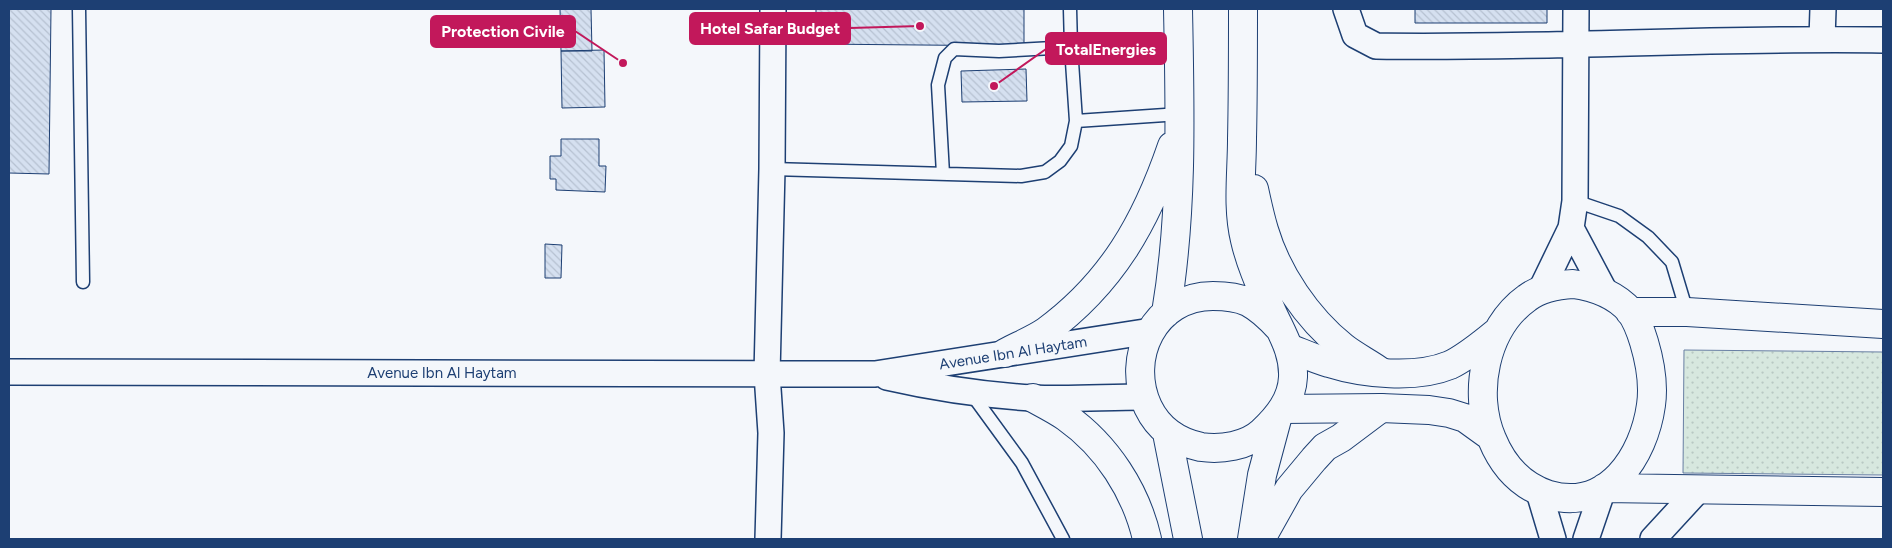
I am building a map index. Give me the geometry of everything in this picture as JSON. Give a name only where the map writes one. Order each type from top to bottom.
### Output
[{"type":"main road","points":[[1178,9],[1180,118],[1173,272],[1158,322],[1142,352],[1139,375],[1143,397],[1152,416],[1167,433],[1188,444],[1212,449],[1236,446],[1259,436],[1280,414],[1381,408],[1449,413],[1465,418],[1490,436]]},
{"type":"main road","points":[[1243,9],[1241,203],[1244,238],[1255,273],[1293,363],[1290,395],[1280,414],[1262,475],[1252,539]]},
{"type":"main road","points":[[1004,354],[1044,333],[1086,298],[1118,260],[1150,202],[1180,118]]},
{"type":"main road","points":[[1242,138],[1264,230],[1275,259],[1290,286],[1322,328],[1343,347],[1382,372]]},
{"type":"main road","points":[[1573,284],[1589,286],[1605,292],[1619,301],[1630,312],[1642,334],[1649,358],[1652,381],[1651,405],[1644,434],[1634,458],[1621,475],[1603,489],[1571,498],[1539,492],[1520,481],[1506,465],[1490,436],[1484,410],[1483,383],[1487,357],[1498,332],[1515,309],[1527,298],[1541,290],[1557,285],[1573,284]]},
{"type":"main road","points":[[1158,322],[1184,301],[1205,296],[1226,296],[1247,301],[1265,312],[1284,338],[1328,363],[1404,375],[1450,365],[1498,332]]},
{"type":"main road","points":[[1630,312],[1687,312],[1883,324]]},
{"type":"main road","points":[[1033,398],[1066,418],[1099,446],[1123,478],[1142,521],[1147,539]]},
{"type":"main road","points":[[1261,539],[1289,489],[1309,464],[1325,447],[1341,438],[1381,408]]},
{"type":"main road","points":[[1167,433],[1188,539]]},
{"type":"main road","points":[[1603,489],[1883,492]]},
{"type":"street","points":[[768,539],[771,433],[767,374],[772,170],[773,9]]},
{"type":"street","points":[[1346,9],[1355,35],[1376,46],[1575,45],[1822,39],[1883,40]]},
{"type":"street","points":[[1541,290],[1571,228],[1575,201],[1576,9]]},
{"type":"street","points":[[1822,9],[1822,39]]},
{"type":"street","points":[[1571,228],[1605,292]]},
{"type":"street","name":"Avenue Ibn Al Haytam","points":[[9,372],[875,374],[1004,354],[1158,322]]},
{"type":"street","name":"Avenue Ibn Al Haytam","points":[[875,374],[971,393],[1033,398],[1143,397]]},
{"type":"street","points":[[1586,539],[1603,489]]},
{"type":"street","points":[[1653,539],[1699,489]]},
{"type":"street","points":[[1539,492],[1553,539]]},
{"type":"lane","points":[[79,9],[83,282]]},
{"type":"lane","points":[[772,170],[1021,176],[1046,172],[1060,161],[1071,146],[1076,121],[1070,47],[1070,9]]},
{"type":"lane","points":[[943,174],[938,85],[946,58],[954,49],[1000,50],[1070,47]]},
{"type":"lane","points":[[1076,121],[1180,118]]},
{"type":"lane","points":[[1575,201],[1620,216],[1648,237],[1672,262],[1687,312]]},
{"type":"lane","points":[[971,393],[1022,463],[1063,539]]},
{"type":"shaded area","points":[[1684,350],[1883,352],[1883,475],[1683,473]]},
{"type":"building","points":[[9,9],[51,9],[49,174],[9,173]]},
{"type":"building","points":[[560,9],[591,9],[592,51],[561,51]]},
{"type":"building","points":[[816,9],[1024,9],[1024,46],[816,44]]},
{"type":"building","points":[[1415,9],[1547,9],[1547,23],[1415,23]]},
{"type":"building","points":[[604,50],[605,107],[562,108],[561,51]]},
{"type":"building","points":[[1026,69],[1027,101],[962,102],[961,71]]},
{"type":"building","points":[[561,139],[599,139],[599,166],[606,166],[605,192],[556,190],[556,179],[550,179],[550,156],[561,156]]},
{"type":"building","points":[[545,244],[562,245],[561,278],[545,278]]},
{"type":"place","name":"Hotel Safar Budget","points":[[920,26]]},
{"type":"place","name":"Protection Civile","points":[[623,63]]},
{"type":"place","name":"TotalEnergies","points":[[994,86]]}]
